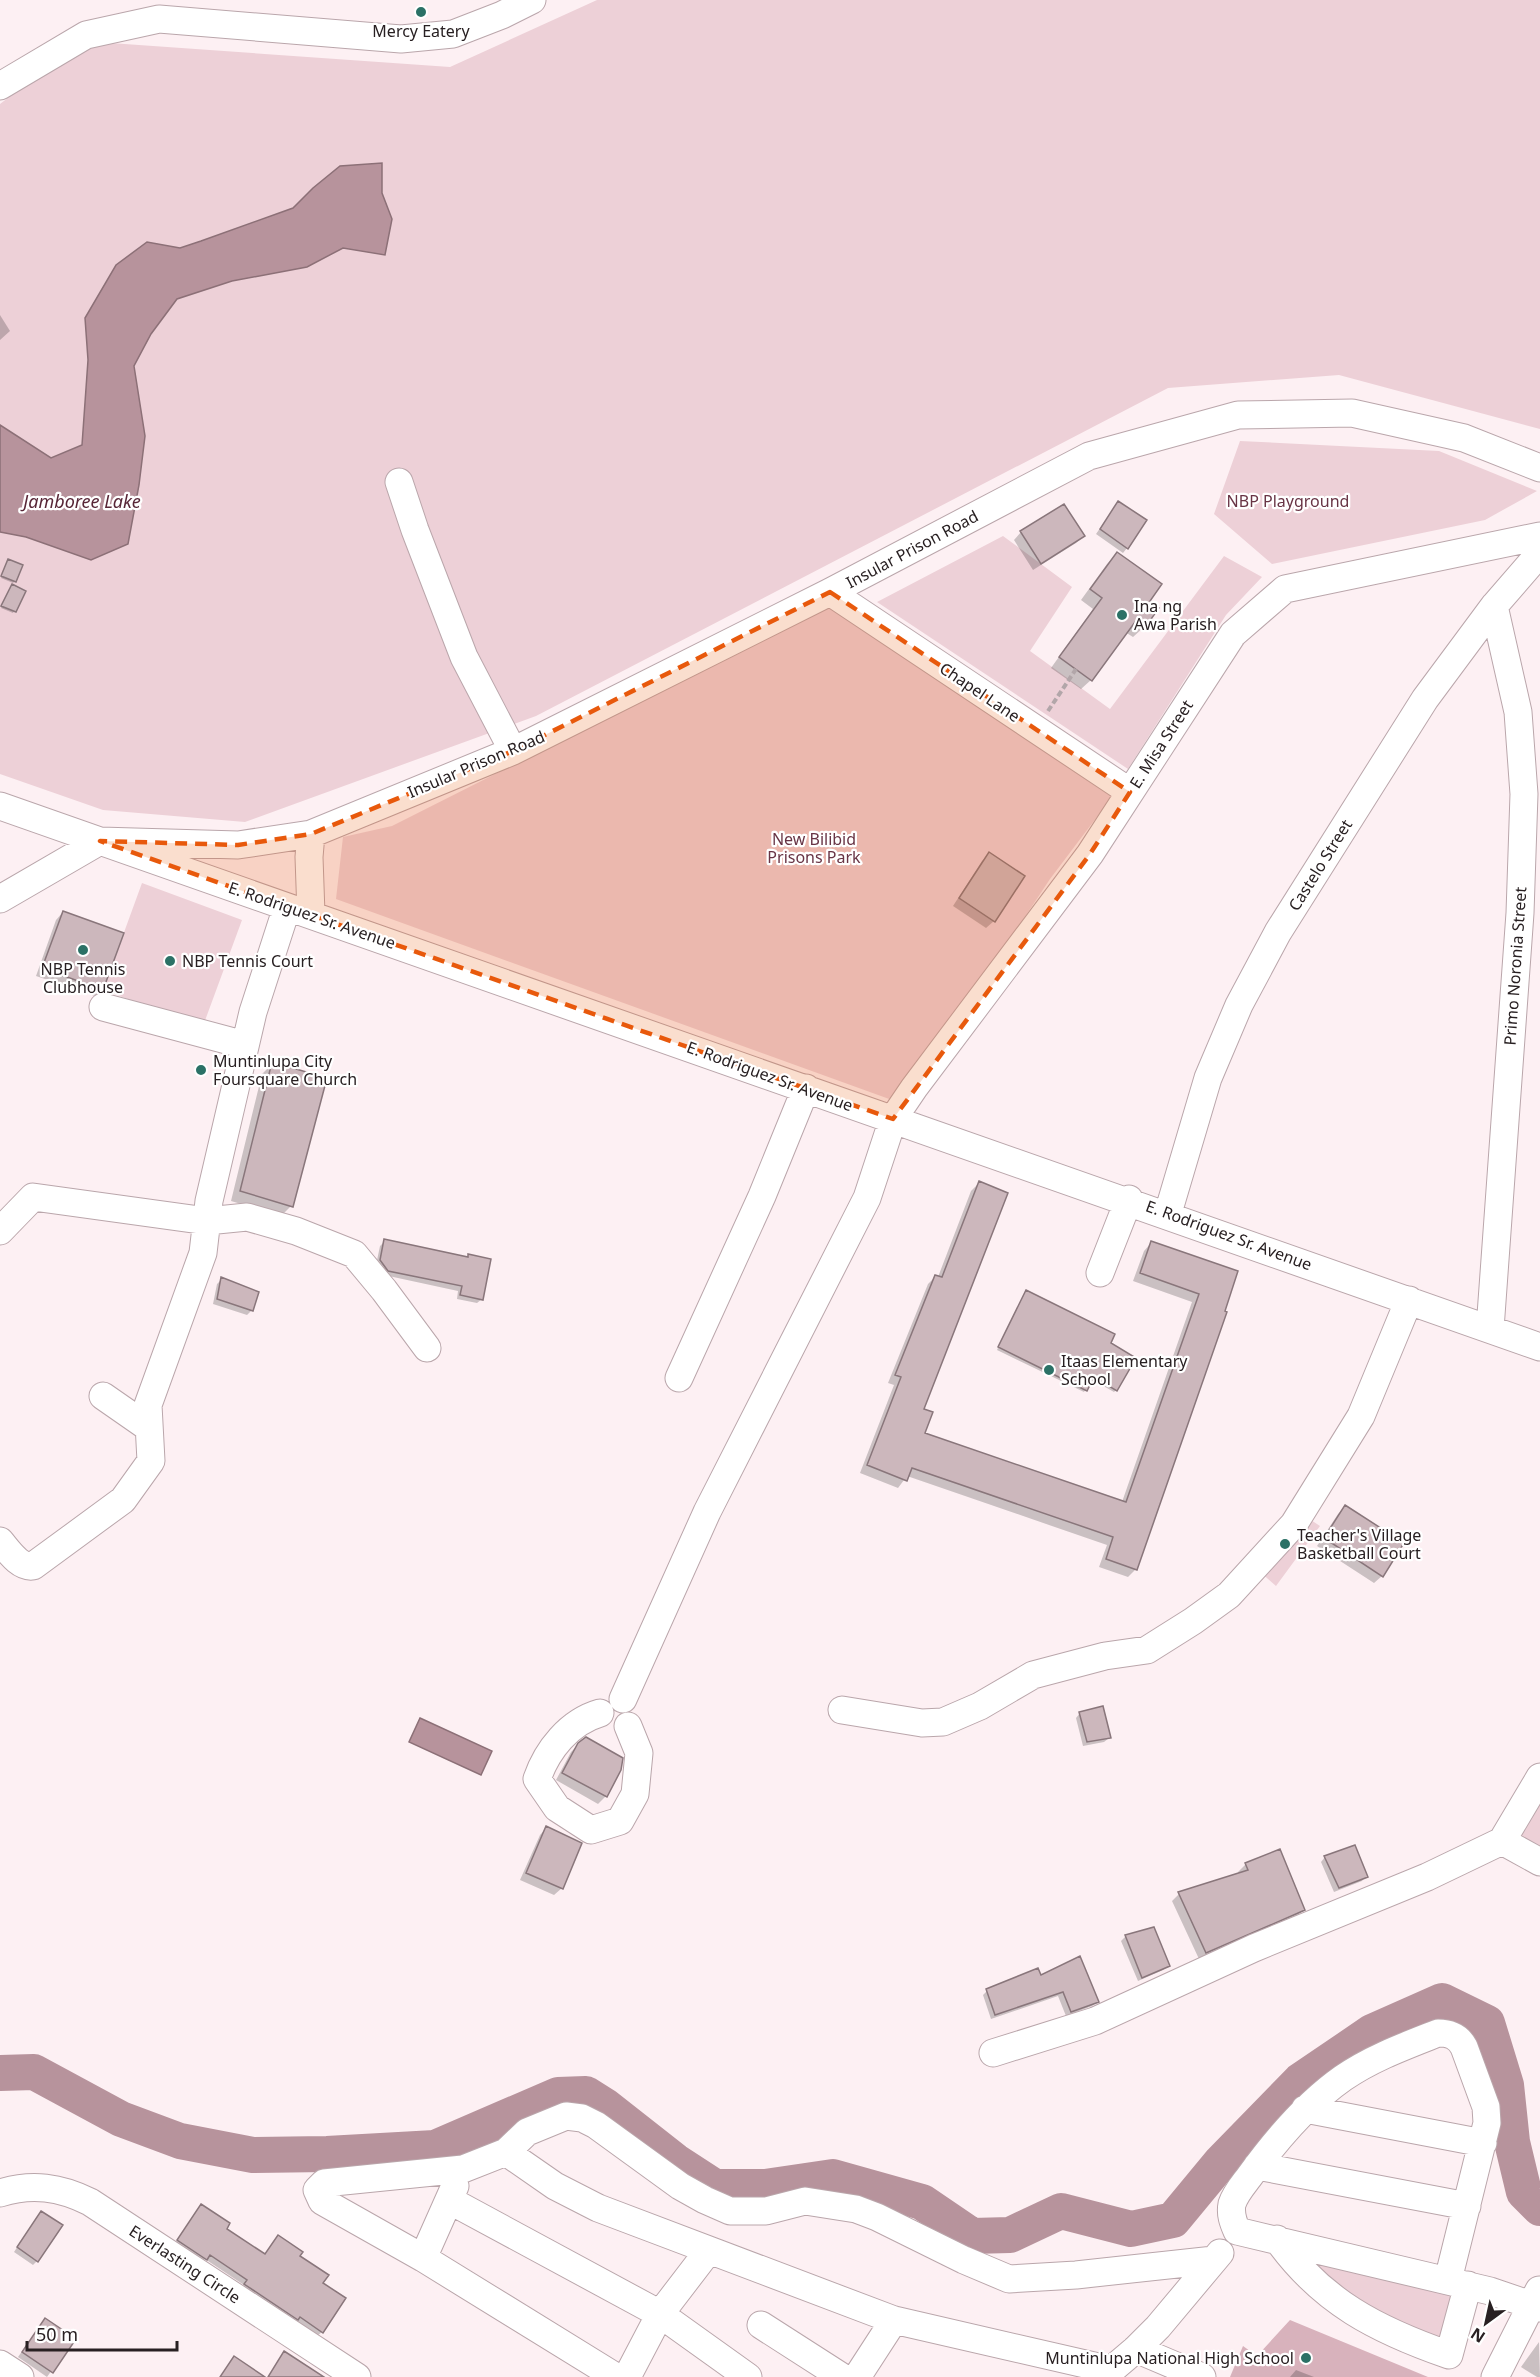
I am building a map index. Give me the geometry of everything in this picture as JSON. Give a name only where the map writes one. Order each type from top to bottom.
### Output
[{"type":"street","points":[[0,86],[86,35],[159,10],[401,39],[453,34],[502,15],[532,0]]},
{"type":"street","name":"Insular Prison Road","points":[[100,841],[238,845],[311,834],[513,751],[830,592],[1089,456],[1238,414],[1352,413],[1464,438],[1540,468]]},
{"type":"street","points":[[399,483],[415,531],[464,657],[513,751]]},
{"type":"street","name":"E. Misa Street","points":[[622,1699],[707,1512],[780,1364],[867,1198],[893,1119],[1090,854],[1233,634],[1286,589],[1540,536]]},
{"type":"street","name":"Castelo Street","points":[[1168,1213],[1208,1078],[1239,1005],[1278,932],[1425,699],[1494,606],[1540,553]]},
{"type":"street","name":"Chapel Lane","points":[[830,592],[1130,792]]},
{"type":"street","name":"Primo Noronia Street","points":[[1490,1329],[1520,902],[1524,794],[1530,739],[1518,712],[1494,606]]},
{"type":"street","name":"E. Rodriguez Sr. Avenue","points":[[0,806],[893,1119],[1129,1199],[1540,1347]]},
{"type":"street","points":[[0,1541],[9,1568],[33,1566],[123,1500],[151,1461],[148,1405],[203,1253],[209,1201],[253,1012],[299,911],[311,834]]},
{"type":"street","points":[[0,898],[100,841]]},
{"type":"street","points":[[103,1007],[245,1045]]},
{"type":"street","points":[[679,1378],[762,1196],[806,1088]]},
{"type":"street","points":[[0,1231],[33,1197],[207,1221],[247,1217],[296,1231],[354,1254],[427,1348]]},
{"type":"street","points":[[1100,1273],[1129,1199]]},
{"type":"street","points":[[842,1710],[922,1723],[943,1722],[980,1706],[1033,1675],[1105,1656],[1147,1650],[1229,1595],[1294,1524],[1361,1416],[1409,1300]]},
{"type":"street","points":[[103,1396],[149,1428]]},
{"type":"street","points":[[600,1713],[604,1725],[616,1731],[628,1726],[633,1717],[631,1706],[622,1699],[608,1700],[600,1713],[588,1717],[567,1732],[543,1762],[537,1779],[557,1808],[591,1830],[620,1821],[635,1794],[639,1753],[628,1726]]},
{"type":"street","points":[[993,2053],[1095,2021],[1254,1948],[1427,1878],[1502,1841],[1540,1777]]},
{"type":"street","points":[[1502,1841],[1540,1862]]},
{"type":"street","points":[[1237,2231],[1231,2215],[1232,2204],[1257,2166],[1305,2109],[1344,2077],[1387,2053],[1438,2033],[1446,2033],[1460,2040],[1485,2107],[1487,2122],[1467,2206],[1449,2355],[1412,2342],[1371,2323],[1340,2304],[1300,2269],[1277,2239]]},
{"type":"street","points":[[1305,2109],[1483,2143]]},
{"type":"street","points":[[616,2377],[423,2258],[322,2201],[317,2190],[324,2183],[463,2169],[506,2152],[527,2132],[566,2116],[582,2118],[596,2126],[680,2186],[730,2211],[766,2211],[805,2201],[856,2209],[1009,2279],[1076,2275],[1214,2260]]},
{"type":"street","points":[[506,2152],[555,2186],[598,2208],[783,2280],[894,2320],[1107,2373],[1136,2349],[1237,2231]]},
{"type":"street","points":[[1257,2166],[1467,2206]]},
{"type":"street","points":[[423,2258],[463,2169]]},
{"type":"street","name":"Everlasting Circle","points":[[0,2193],[30,2187],[50,2187],[69,2192],[90,2202],[357,2377]]},
{"type":"street","points":[[449,2200],[660,2314],[748,2377]]},
{"type":"street","points":[[1237,2231],[1458,2283],[1536,2306],[1495,2377]]},
{"type":"street","points":[[627,2377],[660,2314],[709,2250]]},
{"type":"street","points":[[857,2377],[894,2320]]},
{"type":"street","points":[[761,2325],[842,2377]]},
{"type":"street","points":[[1136,2349],[1202,2377]]},
{"type":"street","points":[[0,2364],[20,2377]]},
{"type":"path","points":[[1036,730],[1076,669]]},
{"type":"highlighted area","points":[[830,592],[1130,792],[1090,854],[893,1119],[100,841],[238,845],[311,834],[513,751]]},
{"type":"green space","points":[[597,0],[1540,0],[1540,429],[1339,375],[1168,388],[536,716],[245,822],[103,810],[0,774],[0,104],[82,41],[450,67]]},
{"type":"green space","name":"NBP Playground","points":[[1240,441],[1439,451],[1537,491],[1485,520],[1272,564],[1214,514]]},
{"type":"green space","points":[[1003,536],[1072,587],[1030,651],[1110,709],[1224,556],[1262,577],[1226,615],[1128,769],[877,602]]},
{"type":"green space","name":"New Bilibid Prisons Park","points":[[829,606],[1112,797],[1050,879],[1003,950],[892,1100],[336,899],[343,837],[392,826]]},
{"type":"green space","name":"NBP Tennis Court","points":[[142,883],[242,920],[203,1026],[103,990]]},
{"type":"green space","name":"Teacher's Village Basketball Court","points":[[1291,1507],[1320,1526],[1276,1586],[1250,1563]]},
{"type":"green space","points":[[1540,1800],[1540,1852],[1517,1841]]},
{"type":"green space","points":[[1305,2255],[1454,2292],[1441,2340],[1376,2311],[1328,2279]]},
{"type":"shaded area","points":[[1290,2320],[1428,2377],[1230,2377],[1243,2346],[1257,2356]]},
{"type":"water","name":"Jamboree Lake","points":[[382,163],[382,193],[392,219],[385,255],[343,248],[307,267],[232,281],[177,299],[151,334],[134,366],[145,436],[128,544],[91,560],[26,537],[0,532],[0,425],[51,458],[82,445],[88,360],[85,318],[116,265],[147,242],[180,248],[293,208],[340,166]]},
{"type":"water","points":[[420,1718],[492,1751],[481,1775],[409,1742]]},
{"type":"building","points":[[1118,501],[1147,520],[1128,549],[1100,529]]},
{"type":"building","points":[[1064,504],[1085,536],[1041,564],[1020,531]]},
{"type":"building","name":"Ina ng Awa Parish","points":[[1117,552],[1162,584],[1150,601],[1159,608],[1144,629],[1135,622],[1092,681],[1059,657],[1102,598],[1090,589]]},
{"type":"building","points":[[8,559],[23,565],[16,582],[1,576]]},
{"type":"building","points":[[12,584],[26,591],[16,612],[1,606]]},
{"type":"building","points":[[989,852],[1025,876],[995,922],[959,898]]},
{"type":"building","name":"NBP Tennis Clubhouse","points":[[63,911],[124,933],[103,990],[42,968]]},
{"type":"building","points":[[272,1062],[327,1078],[293,1207],[240,1191]]},
{"type":"building","points":[[979,1181],[1008,1193],[924,1409],[933,1412],[925,1433],[1126,1502],[1199,1294],[1140,1273],[1151,1241],[1238,1271],[1225,1311],[1227,1312],[1137,1570],[1106,1559],[1113,1537],[912,1468],[907,1481],[867,1465],[901,1377],[895,1375],[935,1275],[942,1277]]},
{"type":"building","points":[[384,1239],[468,1257],[468,1254],[491,1259],[483,1300],[460,1295],[462,1286],[388,1271],[380,1260]]},
{"type":"building","points":[[221,1277],[259,1292],[253,1311],[217,1299]]},
{"type":"building","points":[[1026,1290],[1115,1334],[1111,1343],[1136,1358],[1117,1391],[1094,1377],[1087,1391],[998,1347]]},
{"type":"building","points":[[1345,1505],[1404,1543],[1383,1577],[1324,1538]]},
{"type":"building","points":[[1103,1706],[1111,1738],[1087,1742],[1079,1712]]},
{"type":"building","points":[[586,1737],[623,1758],[621,1770],[607,1797],[562,1773],[578,1743]]},
{"type":"building","points":[[546,1826],[582,1843],[563,1889],[526,1873]]},
{"type":"building","points":[[1355,1845],[1368,1877],[1339,1888],[1324,1856]]},
{"type":"building","points":[[1280,1849],[1305,1910],[1206,1953],[1178,1892],[1248,1870],[1245,1863]]},
{"type":"building","points":[[1154,1927],[1170,1966],[1142,1978],[1125,1935]]},
{"type":"building","points":[[1080,1956],[1099,2002],[1071,2012],[1063,1992],[995,2015],[986,1989],[1038,1968],[1041,1975]]},
{"type":"building","points":[[201,2204],[230,2223],[227,2229],[265,2254],[278,2235],[303,2252],[300,2256],[329,2275],[323,2283],[346,2298],[323,2333],[300,2317],[298,2320],[244,2284],[247,2280],[210,2255],[207,2260],[177,2240]]},
{"type":"building","points":[[41,2211],[63,2225],[38,2262],[17,2247]]},
{"type":"building","points":[[45,2318],[76,2339],[53,2373],[22,2352]]},
{"type":"building","points":[[284,2351],[324,2377],[268,2377]]},
{"type":"building","points":[[234,2356],[265,2377],[220,2377]]},
{"type":"waterway","points":[[0,2073],[34,2072],[121,2119],[180,2141],[253,2155],[327,2154],[435,2148],[558,2095],[586,2094],[605,2106],[675,2161],[715,2187],[765,2187],[833,2177],[922,2202],[972,2236],[1010,2235],[1061,2211],[1131,2229],[1173,2220],[1221,2162],[1300,2081],[1372,2032],[1442,2001],[1487,2023],[1506,2085],[1512,2142],[1524,2192],[1540,2208]]},
{"type":"place","name":"Mercy Eatery","points":[[421,12]]},
{"type":"place","name":"Ina ng Awa Parish","points":[[1122,615]]},
{"type":"place","name":"NBP Tennis Clubhouse","points":[[83,950]]},
{"type":"place","name":"NBP Tennis Court","points":[[170,961]]},
{"type":"place","name":"Muntinlupa City Foursquare Church","points":[[201,1070]]},
{"type":"place","name":"Itaas Elementary School","points":[[1049,1370]]},
{"type":"place","name":"Teacher's Village Basketball Court","points":[[1285,1544]]},
{"type":"place","name":"Muntinlupa National High School","points":[[1306,2358]]}]
